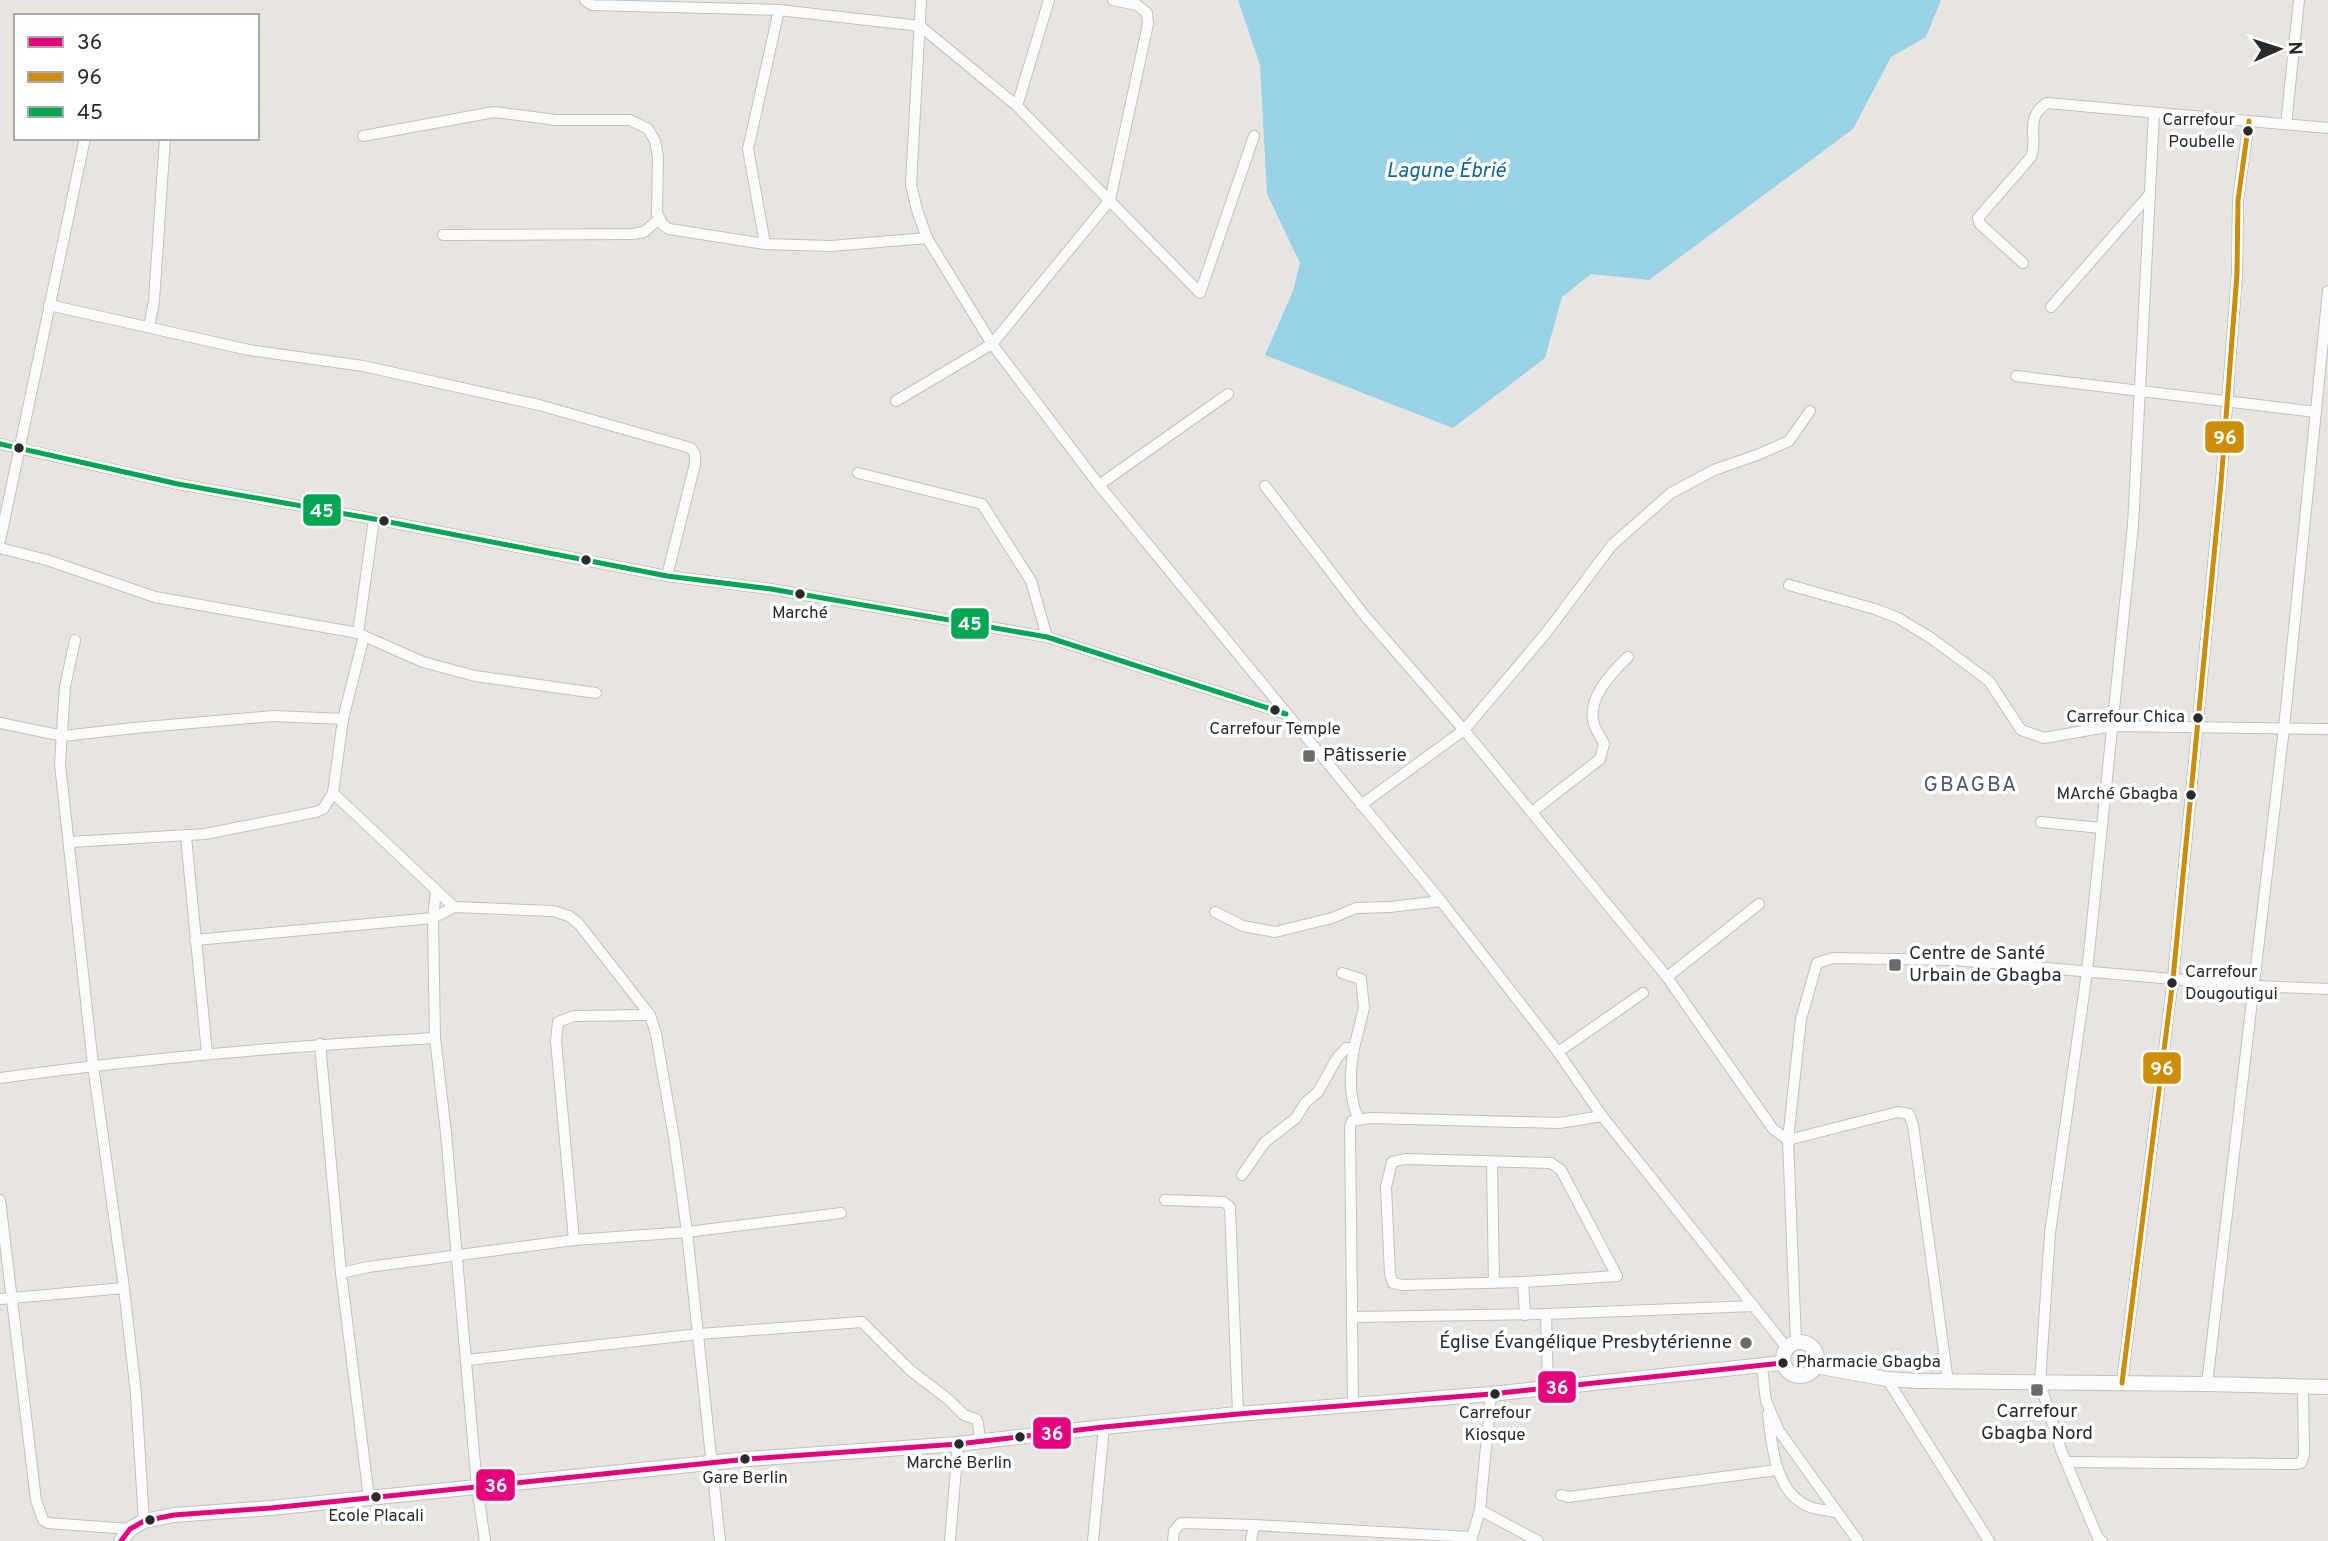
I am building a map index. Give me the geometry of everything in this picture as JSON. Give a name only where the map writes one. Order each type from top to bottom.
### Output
[{"type":"street","points":[[585,0],[592,5],[779,10],[920,26],[1017,106],[1200,293],[1254,135]]},
{"type":"street","points":[[921,0],[911,185],[916,210],[927,238],[992,344],[1099,485],[1441,901],[1558,1052],[1602,1116],[1754,1306],[1791,1345]]},
{"type":"street","points":[[1017,106],[1049,0]]},
{"type":"street","points":[[896,401],[992,344],[1110,200],[1148,24],[1147,13],[1137,5],[1113,0]]},
{"type":"street","points":[[2286,124],[2299,0]]},
{"type":"street","points":[[765,244],[748,149],[779,10]]},
{"type":"street","points":[[2023,263],[1980,224],[1978,218],[2031,157],[2034,115],[2047,103],[2328,128]]},
{"type":"street","points":[[363,136],[494,112],[556,120],[630,120],[648,129],[655,141],[658,156],[657,208],[659,219],[669,229],[765,244],[831,246],[927,238]]},
{"type":"street","points":[[2102,1541],[2098,1538],[2066,1462],[2040,1383],[2050,1233],[2087,972],[2133,525],[2154,113]]},
{"type":"street","points":[[2122,1383],[2172,979],[2228,402],[2237,274],[2238,200],[2249,121]]},
{"type":"street","points":[[0,541],[85,140]]},
{"type":"street","points":[[149,327],[155,301],[165,140]]},
{"type":"street","points":[[2051,307],[2149,195]]},
{"type":"street","points":[[443,235],[634,234],[644,232],[659,219]]},
{"type":"street","points":[[2207,1384],[2284,728],[2328,291]]},
{"type":"street","points":[[49,305],[249,350],[363,366],[525,402],[691,448],[695,454],[695,464],[667,576]]},
{"type":"street","points":[[2016,376],[2316,412]]},
{"type":"street","points":[[1099,485],[1228,394]]},
{"type":"street","points":[[1361,805],[1464,730],[1546,634],[1612,545],[1671,493],[1714,470],[1789,441],[1810,411]]},
{"type":"street","points":[[0,444],[178,484],[667,576],[771,589],[1047,637],[1286,714]]},
{"type":"street","points":[[858,473],[982,504],[1031,581],[1047,637]]},
{"type":"street","points":[[1265,486],[1364,615],[1464,730],[1667,977],[1773,1129],[1788,1140]]},
{"type":"street","points":[[70,842],[186,837],[323,809],[333,793],[343,719],[361,635],[374,519]]},
{"type":"street","points":[[0,548],[47,560],[155,597],[361,635],[423,662],[474,676],[596,693]]},
{"type":"street","points":[[1789,585],[1875,609],[1898,618],[1931,638],[1989,681],[2021,730],[2035,737],[2044,738],[2112,726],[2328,729]]},
{"type":"street","points":[[75,640],[65,687],[60,764],[93,1065],[136,1394],[144,1521]]},
{"type":"street","points":[[1532,812],[1600,759],[1604,744],[1593,721],[1593,711],[1603,684],[1628,657]]},
{"type":"street","points":[[0,723],[63,736],[274,716],[343,719]]},
{"type":"street","points":[[333,793],[454,908]]},
{"type":"street","points":[[2041,822],[2101,828]]},
{"type":"street","points":[[186,837],[207,1053]]},
{"type":"street","points":[[436,891],[433,918],[435,1038],[446,1133],[477,1487],[485,1541]]},
{"type":"street","points":[[1215,912],[1243,926],[1275,932],[1332,918],[1356,908],[1441,901]]},
{"type":"street","points":[[1667,977],[1759,904]]},
{"type":"street","points":[[195,940],[433,918],[454,908],[553,911],[569,916],[579,925],[650,1015],[656,1034],[687,1232],[720,1541]]},
{"type":"street","points":[[1791,1345],[1788,1140],[1801,1019],[1817,963],[1833,958],[1955,960],[2254,986],[2328,989]]},
{"type":"street","points":[[1342,973],[1361,979],[1364,1008],[1354,1048],[1351,1081],[1353,1109],[1359,1119]]},
{"type":"street","points":[[1558,1052],[1643,993]]},
{"type":"street","points":[[574,1240],[556,1041],[558,1021],[574,1016],[650,1015]]},
{"type":"street","points":[[0,1078],[207,1053],[435,1038]]},
{"type":"street","points":[[320,1044],[341,1273],[369,1498]]},
{"type":"street","points":[[1242,1175],[1265,1142],[1296,1118],[1305,1103],[1318,1092],[1337,1058],[1346,1048],[1354,1048]]},
{"type":"street","points":[[1788,1140],[1898,1112],[1909,1114],[1913,1125],[1948,1382]]},
{"type":"street","points":[[1353,1405],[1352,1121],[1559,1123],[1602,1116]]},
{"type":"street","points":[[1405,1159],[1551,1163],[1561,1170],[1617,1276],[1523,1282],[1402,1286],[1393,1283],[1386,1186],[1392,1162],[1405,1159]]},
{"type":"street","points":[[1492,1162],[1494,1283]]},
{"type":"street","points":[[0,1200],[6,1298],[36,1500],[43,1520],[48,1523],[130,1529]]},
{"type":"street","points":[[1165,1200],[1224,1202],[1230,1207],[1238,1414]]},
{"type":"street","points":[[341,1273],[368,1267],[574,1240],[687,1232],[841,1213]]},
{"type":"street","points":[[1523,1282],[1525,1315]]},
{"type":"street","points":[[6,1298],[124,1288]]},
{"type":"street","points":[[1353,1317],[1525,1315],[1754,1306]]},
{"type":"street","points":[[1546,1314],[1548,1388]]},
{"type":"street","points":[[467,1360],[699,1334],[862,1322],[910,1370],[964,1415],[976,1419],[980,1441]]},
{"type":"street","points":[[1802,1341],[1812,1346],[1817,1356],[1815,1366],[1807,1374],[1790,1373],[1783,1363],[1784,1352],[1791,1345],[1802,1341]]},
{"type":"street","points":[[121,1541],[130,1529],[144,1521],[174,1516],[713,1462],[958,1444],[1238,1414],[1491,1395],[1783,1363]]},
{"type":"street","points":[[1815,1366],[1887,1379],[1948,1382],[2328,1387]]},
{"type":"street","points":[[1762,1367],[1777,1470],[1797,1500],[1812,1508],[1835,1511]]},
{"type":"street","points":[[1887,1379],[1989,1541]]},
{"type":"street","points":[[2066,1462],[2301,1463],[2304,1455],[2303,1387]]},
{"type":"street","points":[[1173,1541],[1174,1531],[1181,1523],[1471,1539],[1480,1510],[1491,1395]]},
{"type":"street","points":[[1766,1401],[1779,1431],[1858,1541]]},
{"type":"street","points":[[1093,1541],[1104,1427]]},
{"type":"street","points":[[950,1541],[958,1444]]},
{"type":"street","points":[[1561,1495],[1568,1497],[1777,1470]]},
{"type":"street","points":[[1480,1510],[1538,1541]]},
{"type":"street","points":[[1251,1541],[1254,1525]]},
{"type":"water","name":"Lagune Ébrié","points":[[1238,0],[1941,0],[1926,37],[1891,57],[1853,129],[1649,280],[1591,274],[1562,297],[1545,358],[1453,428],[1265,355],[1293,291],[1300,263],[1267,194],[1260,65]]},
{"type":"transit line","name":"96","points":[[2122,1383],[2173,979],[2221,483],[2237,274],[2238,200],[2249,121]]},
{"type":"transit line","name":"45","points":[[0,444],[178,484],[667,576],[771,589],[1047,637],[1286,714]]},
{"type":"transit line","name":"36","points":[[121,1541],[130,1529],[144,1521],[174,1515],[271,1508],[748,1459],[958,1444],[1238,1414],[1491,1394],[1783,1363]]},
{"type":"place","name":"Carrefour Poubelle","points":[[2248,131]]},
{"type":"place","name":"Marché","points":[[800,594]]},
{"type":"place","name":"Carrefour Temple","points":[[1275,710]]},
{"type":"place","name":"Carrefour Chica","points":[[2198,718]]},
{"type":"place","name":"Pâtisserie","points":[[1309,756]]},
{"type":"place","name":"MArché Gbagba","points":[[2191,795]]},
{"type":"place","name":"Centre de Santé Urbain de Gbagba","points":[[1895,965]]},
{"type":"place","name":"Carrefour Dougoutigui","points":[[2172,983]]},
{"type":"place","name":"Église Évangélique Presbytérienne","points":[[1746,1343]]},
{"type":"place","name":"Pharmacie Gbagba","points":[[1783,1363]]},
{"type":"place","name":"Carrefour Gbagba Nord","points":[[2037,1390]]},
{"type":"place","name":"Carrefour Kiosque","points":[[1495,1394]]},
{"type":"place","name":"Marché Berlin","points":[[959,1444]]},
{"type":"place","name":"Gare Berlin","points":[[745,1459]]},
{"type":"place","name":"Ecole Placali","points":[[376,1497]]},
{"type":"district","name":"GBAGBA","points":[[1971,785]]}]
